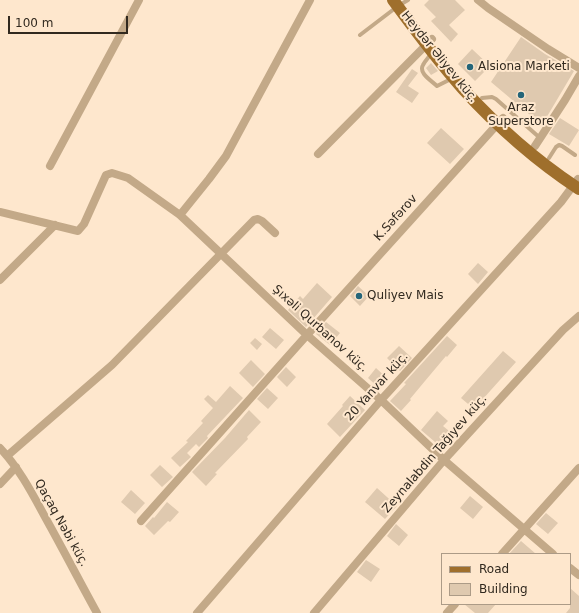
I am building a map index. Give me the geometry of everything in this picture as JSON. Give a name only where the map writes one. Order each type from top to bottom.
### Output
[{"type":"main road","name":"Heydər Əliyev küç.","points":[[401,2],[453,78],[463,89],[501,121],[538,142],[549,158],[578,184]]},
{"type":"main road","name":"Heydər Əliyev küç.","points":[[430,45],[482,98],[501,121],[536,157],[578,184]]},
{"type":"street","points":[[50,166],[139,0]]},
{"type":"street","points":[[180,215],[226,156],[310,0]]},
{"type":"street","points":[[478,0],[579,68]]},
{"type":"street","points":[[318,154],[430,45]]},
{"type":"street","points":[[538,142],[579,76]]},
{"type":"street","name":"K.Səfərov","points":[[141,521],[501,121]]},
{"type":"street","name":"Şıxəli Qurbanov küç.","points":[[55,225],[78,231],[84,224],[106,175],[112,173],[128,178],[180,215],[307,335],[381,400],[444,460],[552,553]]},
{"type":"street","name":"20 Yanvar küç.","points":[[197,613],[381,400],[578,184]]},
{"type":"street","points":[[0,212],[55,225]]},
{"type":"street","points":[[7,456],[112,365],[254,220],[258,219],[262,221],[276,233]]},
{"type":"street","points":[[0,280],[55,225]]},
{"type":"street","name":"Zeynalabdin Tağıyev küç.","points":[[314,613],[444,460],[563,330],[579,316]]},
{"type":"street","name":"Qaçaq Nəbi küç.","points":[[0,448],[16,467],[32,493],[97,613]]},
{"type":"street","points":[[0,484],[16,467]]},
{"type":"street","points":[[503,553],[579,468]]},
{"type":"street","points":[[571,569],[579,575]]},
{"type":"street","points":[[447,613],[454,605]]},
{"type":"lane","points":[[360,35],[401,2]]},
{"type":"lane","points":[[430,45],[422,66],[423,73],[437,86],[453,78]]},
{"type":"lane","points":[[482,98],[492,97],[496,99],[538,142]]},
{"type":"lane","points":[[549,158],[559,145],[575,154]]},
{"type":"building","points":[[429,0],[455,0],[465,10],[449,25],[458,34],[451,42],[431,21],[436,17],[424,5]]},
{"type":"building","points":[[521,37],[545,54],[574,71],[542,125],[491,82]]},
{"type":"building","points":[[472,49],[490,66],[475,81],[458,64]]},
{"type":"building","points":[[431,63],[438,71],[431,75],[426,68]]},
{"type":"building","points":[[412,69],[418,73],[408,86],[419,93],[412,103],[396,92]]},
{"type":"building","points":[[560,118],[579,130],[569,146],[549,134]]},
{"type":"building","points":[[441,128],[464,149],[450,164],[427,143]]},
{"type":"building","points":[[478,263],[488,272],[478,284],[468,274]]},
{"type":"building","points":[[317,283],[332,297],[306,327],[288,310],[300,296],[303,299]]},
{"type":"building","name":"Quliyev Mais","points":[[358,286],[369,296],[360,306],[350,296]]},
{"type":"building","points":[[326,322],[340,333],[330,345],[316,334]]},
{"type":"building","points":[[270,328],[284,340],[276,349],[262,337]]},
{"type":"building","points":[[447,336],[457,345],[447,357],[446,356],[401,411],[390,401],[406,384],[404,383]]},
{"type":"building","points":[[255,338],[262,344],[257,350],[250,343]]},
{"type":"building","points":[[399,346],[412,358],[400,371],[387,358]]},
{"type":"building","points":[[503,351],[516,362],[474,409],[461,398]]},
{"type":"building","points":[[251,360],[265,374],[253,387],[239,373]]},
{"type":"building","points":[[286,367],[296,377],[287,387],[277,377]]},
{"type":"building","points":[[376,368],[388,379],[380,389],[368,378]]},
{"type":"building","points":[[230,386],[243,398],[207,436],[208,438],[199,447],[196,444],[187,453],[191,457],[180,467],[171,458],[188,442],[186,441],[203,423],[201,421],[213,408],[204,399],[208,395],[216,402]]},
{"type":"building","points":[[267,388],[278,398],[268,409],[257,399]]},
{"type":"building","points":[[350,396],[365,410],[340,437],[327,424]]},
{"type":"building","points":[[249,410],[261,422],[247,437],[248,439],[215,473],[217,474],[206,486],[192,472],[225,438]]},
{"type":"building","points":[[437,411],[448,421],[443,426],[454,435],[442,448],[421,430]]},
{"type":"building","points":[[160,465],[173,477],[162,487],[150,475]]},
{"type":"building","points":[[377,488],[397,506],[385,519],[365,502]]},
{"type":"building","points":[[131,490],[145,503],[135,514],[121,502]]},
{"type":"building","points":[[470,496],[483,507],[473,519],[460,508]]},
{"type":"building","points":[[167,502],[179,512],[170,522],[168,521],[154,535],[145,526],[153,517],[154,518]]},
{"type":"building","points":[[546,513],[558,523],[548,534],[536,524]]},
{"type":"building","points":[[396,524],[408,535],[399,546],[387,536]]},
{"type":"building","points":[[521,541],[535,553],[510,553]]},
{"type":"building","points":[[366,560],[380,569],[371,582],[357,572]]},
{"type":"building","points":[[571,589],[579,596],[579,613],[566,613],[570,608]]},
{"type":"building","points":[[465,605],[495,605],[488,613],[475,613]]},
{"type":"place","name":"Alsiona Marketi","points":[[470,67]]},
{"type":"place","name":"Araz Superstore","points":[[521,95]]},
{"type":"place","name":"Quliyev Mais","points":[[359,296]]}]
